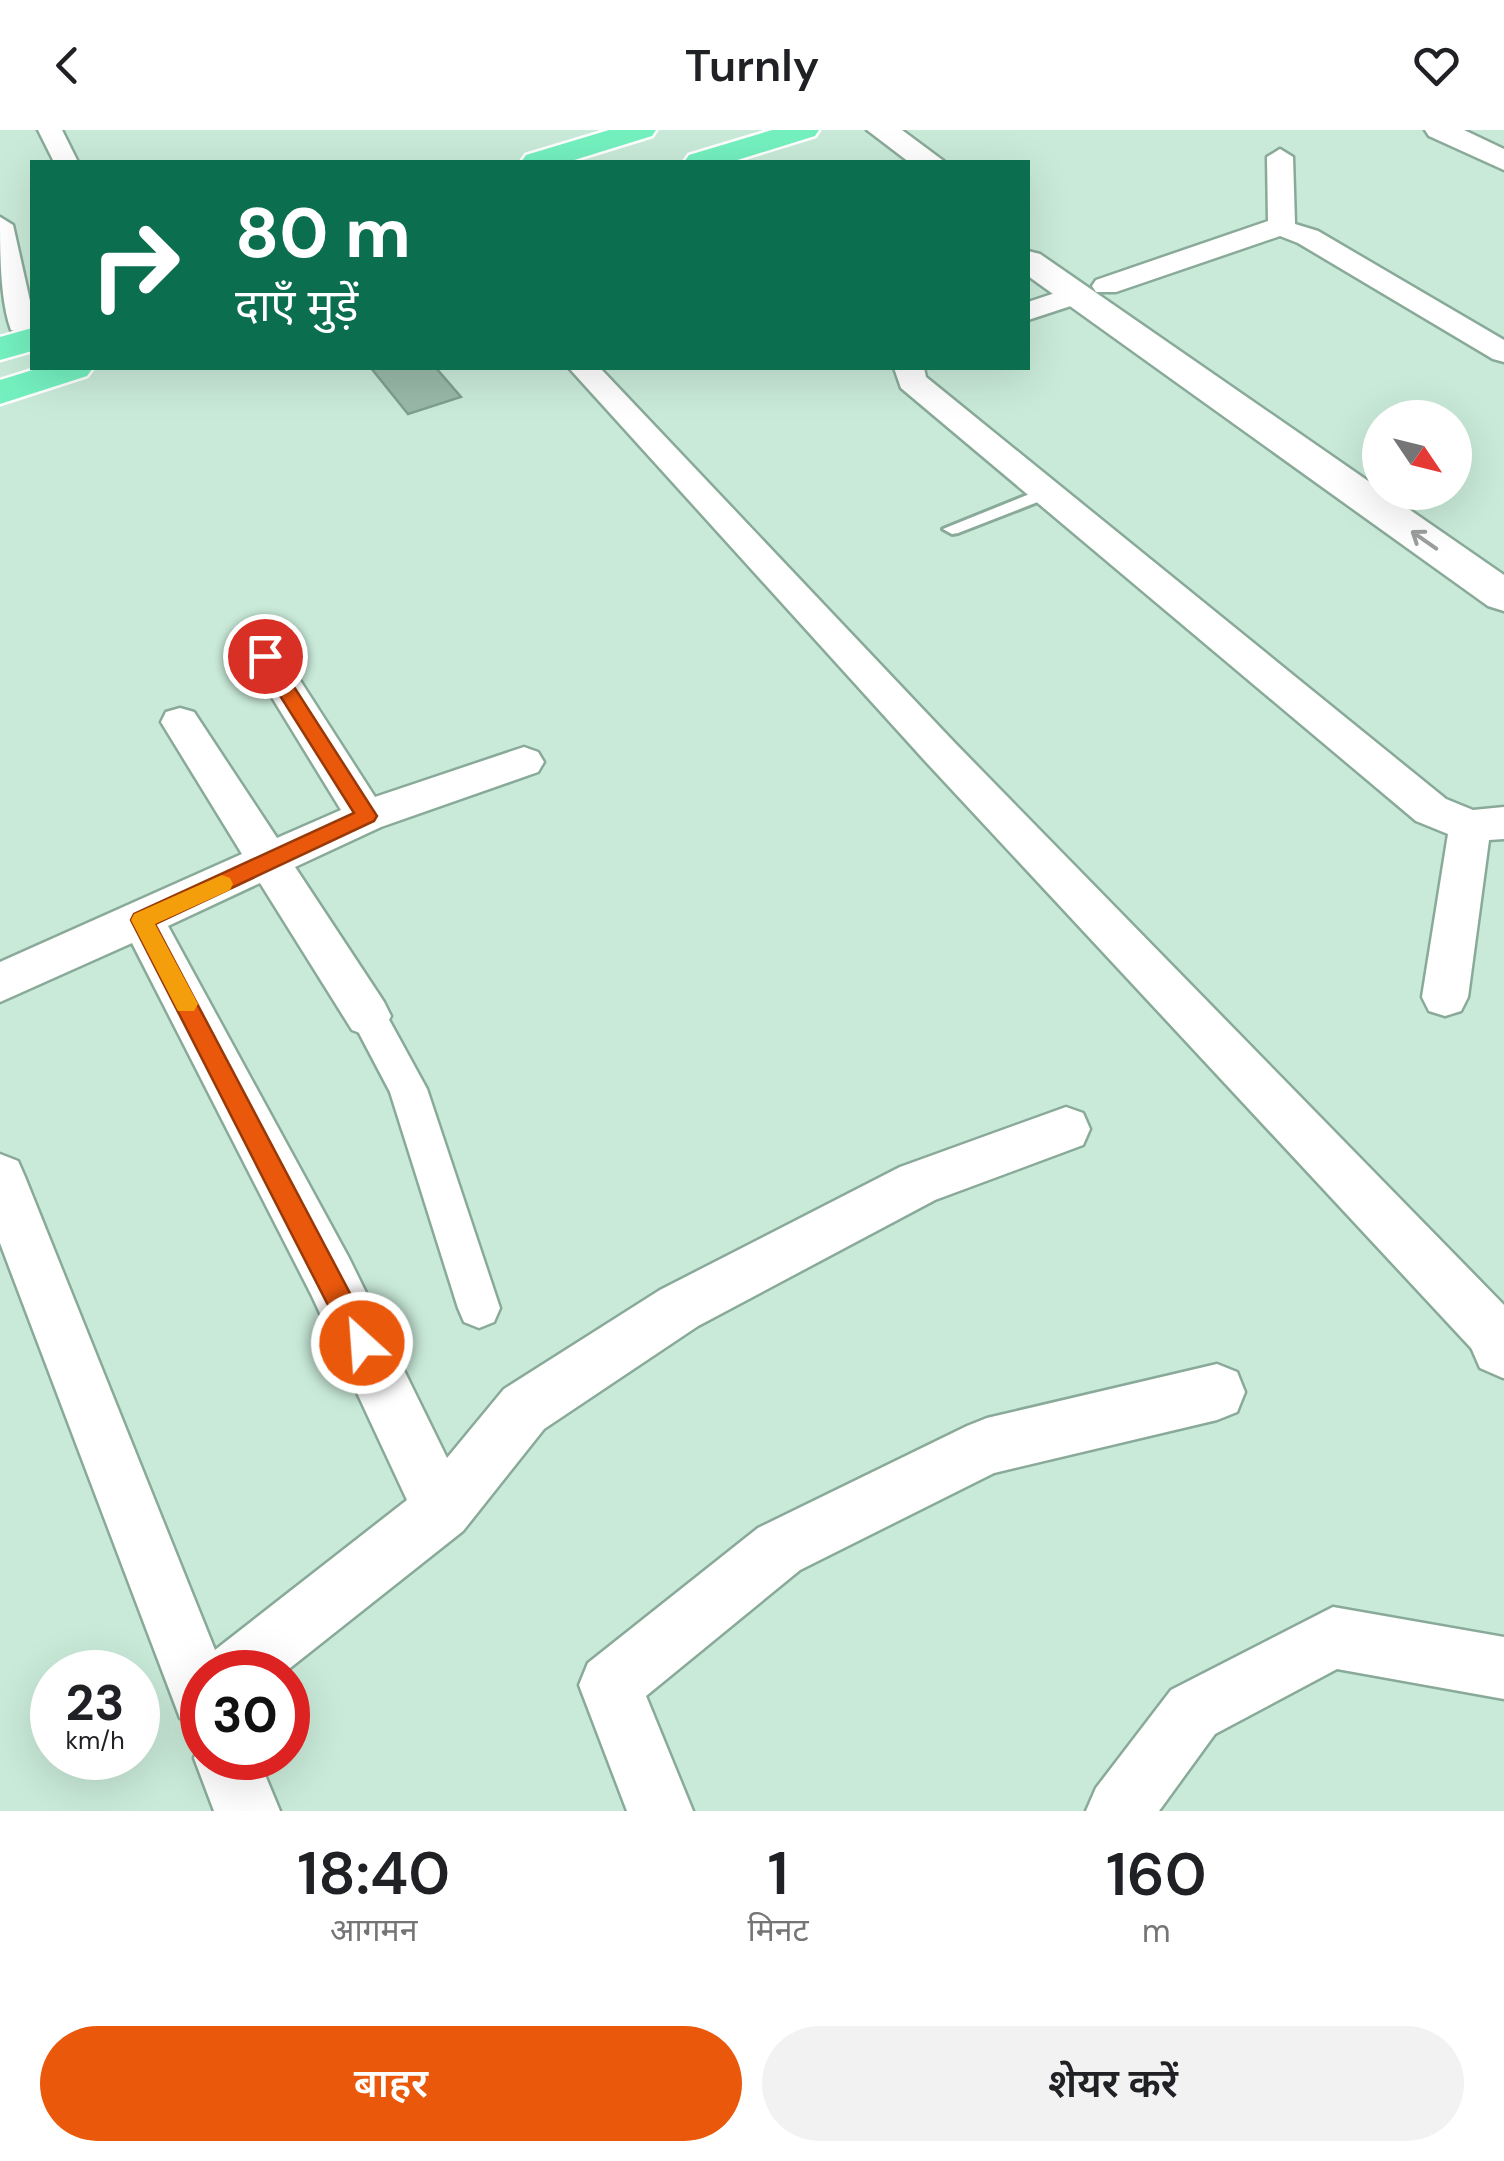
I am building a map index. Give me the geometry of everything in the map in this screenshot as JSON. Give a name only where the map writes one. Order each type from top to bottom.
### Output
[{"type":"highway","points":[[543,160],[640,130]]},
{"type":"highway","points":[[681,152],[756,130]]},
{"type":"highway","points":[[607,160],[681,152],[804,130]]},
{"type":"highway","points":[[0,376],[30,367]]},
{"type":"highway","points":[[0,392],[68,370]]},
{"type":"street","points":[[50,130],[65,160]]},
{"type":"street","points":[[1440,130],[1504,161]]},
{"type":"street","points":[[869,135],[887,160]]},
{"type":"street","points":[[869,135],[925,160]]},
{"type":"street","points":[[1280,157],[1282,228]]},
{"type":"street","points":[[0,225],[17,332]]},
{"type":"street","points":[[1030,309],[1267,229],[1282,228],[1308,237],[1504,353]]},
{"type":"street","points":[[1030,233],[1091,290],[1504,596]]},
{"type":"street","points":[[1030,262],[1091,290],[1362,463]]},
{"type":"street","points":[[586,370],[927,738],[1504,1345]]},
{"type":"street","points":[[910,370],[912,380],[1431,810],[1487,824],[1444,997]]},
{"type":"street","points":[[1431,510],[1504,561]]},
{"type":"street","points":[[265,656],[366,816]]},
{"type":"street","points":[[180,722],[368,1016],[408,1089],[479,1308]]},
{"type":"street","points":[[0,983],[366,816],[524,762]]},
{"type":"street","points":[[142,920],[330,1276],[442,1510]]},
{"type":"street","points":[[264,1650],[442,1510],[524,1410],[679,1308],[918,1184],[1066,1129]]},
{"type":"street","points":[[0,1177],[184,1650]]},
{"type":"street","points":[[660,1811],[610,1685],[779,1549],[987,1446],[1217,1392]]},
{"type":"street","points":[[1119,1811],[1193,1712],[1333,1638],[1504,1668]]},
{"type":"lane","points":[[952,529],[1047,492]]},
{"type":"building","points":[[373,370],[438,370],[461,397],[408,414]]},
{"type":"slow traffic","points":[[186,1004],[142,920],[222,884]]},
{"type":"route","points":[[265,656],[366,816],[142,920],[362,1343]]}]
